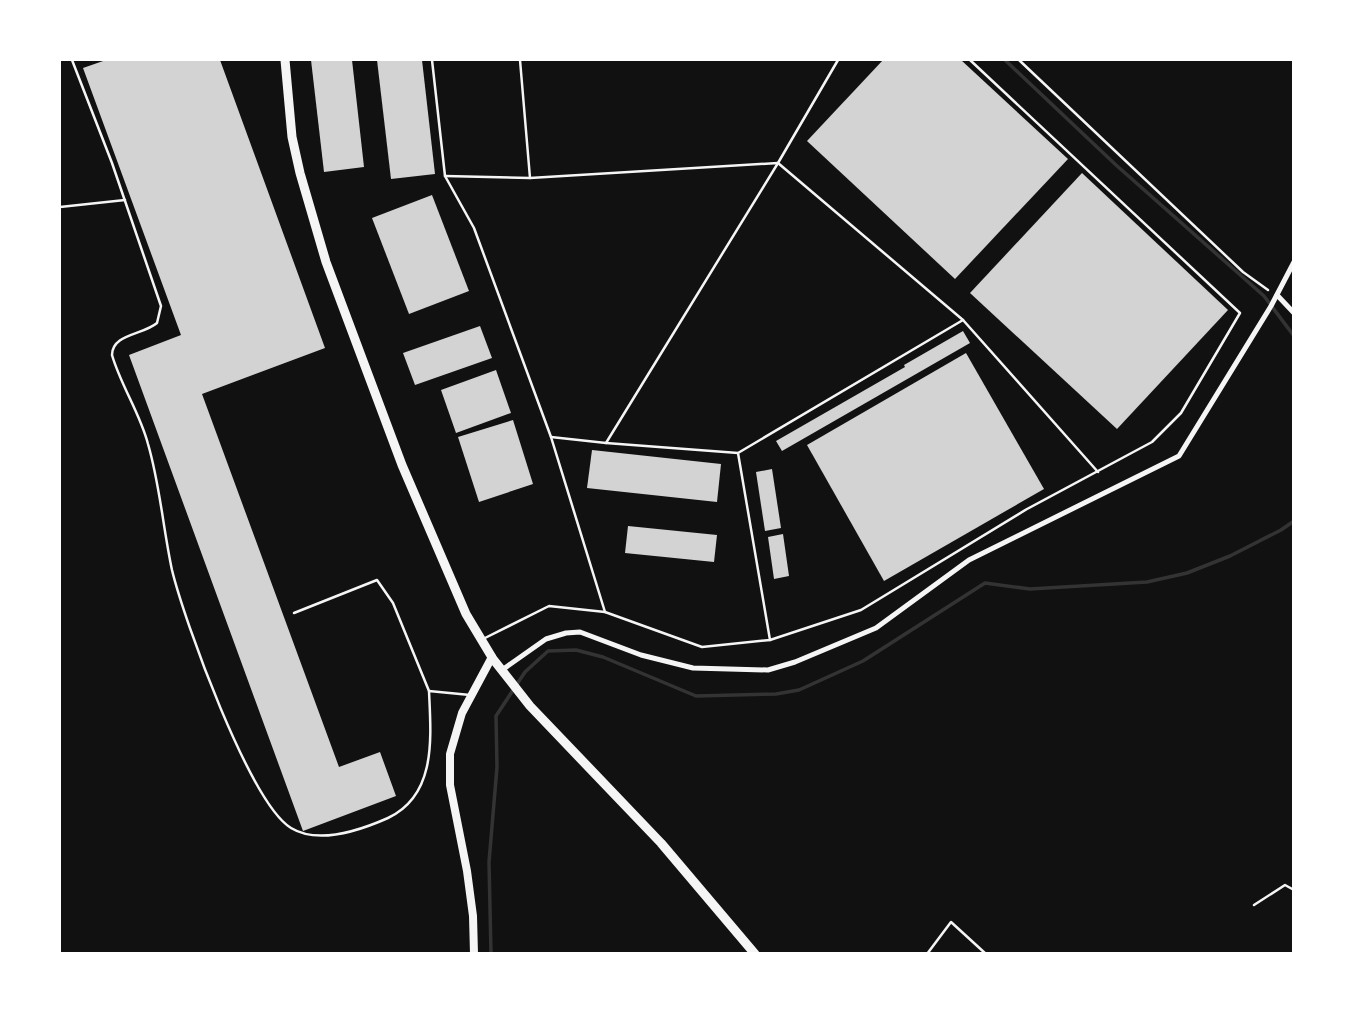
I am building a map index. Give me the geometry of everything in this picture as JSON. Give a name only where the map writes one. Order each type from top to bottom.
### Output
[{"type":"highway","points":[[285,60],[292,137],[326,262],[421,513],[480,640],[530,706],[661,843],[755,954]]},
{"type":"main road","points":[[474,954],[475,933],[469,883],[449,770],[454,734],[470,695],[492,657]]},
{"type":"street","points":[[501,670],[546,639],[580,632],[641,655],[693,668],[768,670],[795,662],[876,628],[969,560],[1179,456],[1271,306],[1293,262]]},
{"type":"street","points":[[1277,295],[1293,313]]},
{"type":"lane","points":[[72,60],[160,299],[161,314],[153,327],[117,342],[112,355],[149,444],[169,556],[178,589],[228,723],[263,797],[285,824],[297,832],[310,835],[338,833],[370,825],[403,810],[419,792],[426,775],[430,742],[429,691],[393,603],[377,580],[294,612]]},
{"type":"lane","points":[[432,60],[445,176],[474,228],[551,437],[605,612]]},
{"type":"lane","points":[[520,60],[530,178]]},
{"type":"lane","points":[[606,443],[838,60]]},
{"type":"lane","points":[[480,640],[549,606],[605,612],[702,647],[770,639],[861,610],[1027,509],[1152,442],[1181,413],[1240,313],[970,60]]},
{"type":"lane","points":[[445,176],[530,178],[778,163],[963,320],[1098,472]]},
{"type":"lane","points":[[60,207],[125,200]]},
{"type":"lane","points":[[551,437],[738,453],[963,320]]},
{"type":"lane","points":[[738,453],[770,639]]},
{"type":"lane","points":[[429,691],[470,695]]},
{"type":"lane","points":[[927,954],[951,922],[986,954]]},
{"type":"path","points":[[1019,60],[1243,272],[1277,295]]},
{"type":"path","points":[[1254,905],[1285,885],[1293,890]]},
{"type":"building","points":[[106,60],[220,60],[325,348],[202,394],[339,767],[380,752],[396,796],[303,831],[129,355],[181,335],[83,68]]},
{"type":"building","points":[[311,60],[352,60],[364,167],[324,172]]},
{"type":"building","points":[[377,60],[422,60],[435,174],[391,179]]},
{"type":"building","points":[[883,60],[961,60],[1068,159],[955,279],[807,141]]},
{"type":"building","points":[[1082,173],[1228,310],[1117,429],[970,293]]},
{"type":"building","points":[[432,195],[469,291],[409,314],[372,218]]},
{"type":"building","points":[[480,326],[492,358],[415,385],[403,353]]},
{"type":"building","points":[[963,331],[970,343],[782,451],[776,441]]},
{"type":"building","points":[[966,353],[1044,489],[884,581],[807,445]]},
{"type":"building","points":[[496,370],[511,413],[456,433],[441,390]]},
{"type":"building","points":[[513,420],[533,484],[479,502],[458,437]]},
{"type":"building","points":[[592,450],[721,464],[717,502],[587,488]]},
{"type":"building","points":[[772,469],[781,528],[765,531],[756,472]]},
{"type":"building","points":[[628,526],[717,535],[714,562],[625,553]]},
{"type":"building","points":[[783,534],[789,576],[774,579],[768,537]]},
{"type":"waterway","points":[[1005,60],[1116,165],[1264,296],[1294,336]]},
{"type":"waterway","points":[[491,954],[489,862],[497,767],[496,716],[525,672],[548,651],[576,650],[603,657],[696,696],[776,694],[799,690],[863,661],[985,583],[1030,589],[1147,582],[1187,573],[1230,556],[1294,521]]}]
